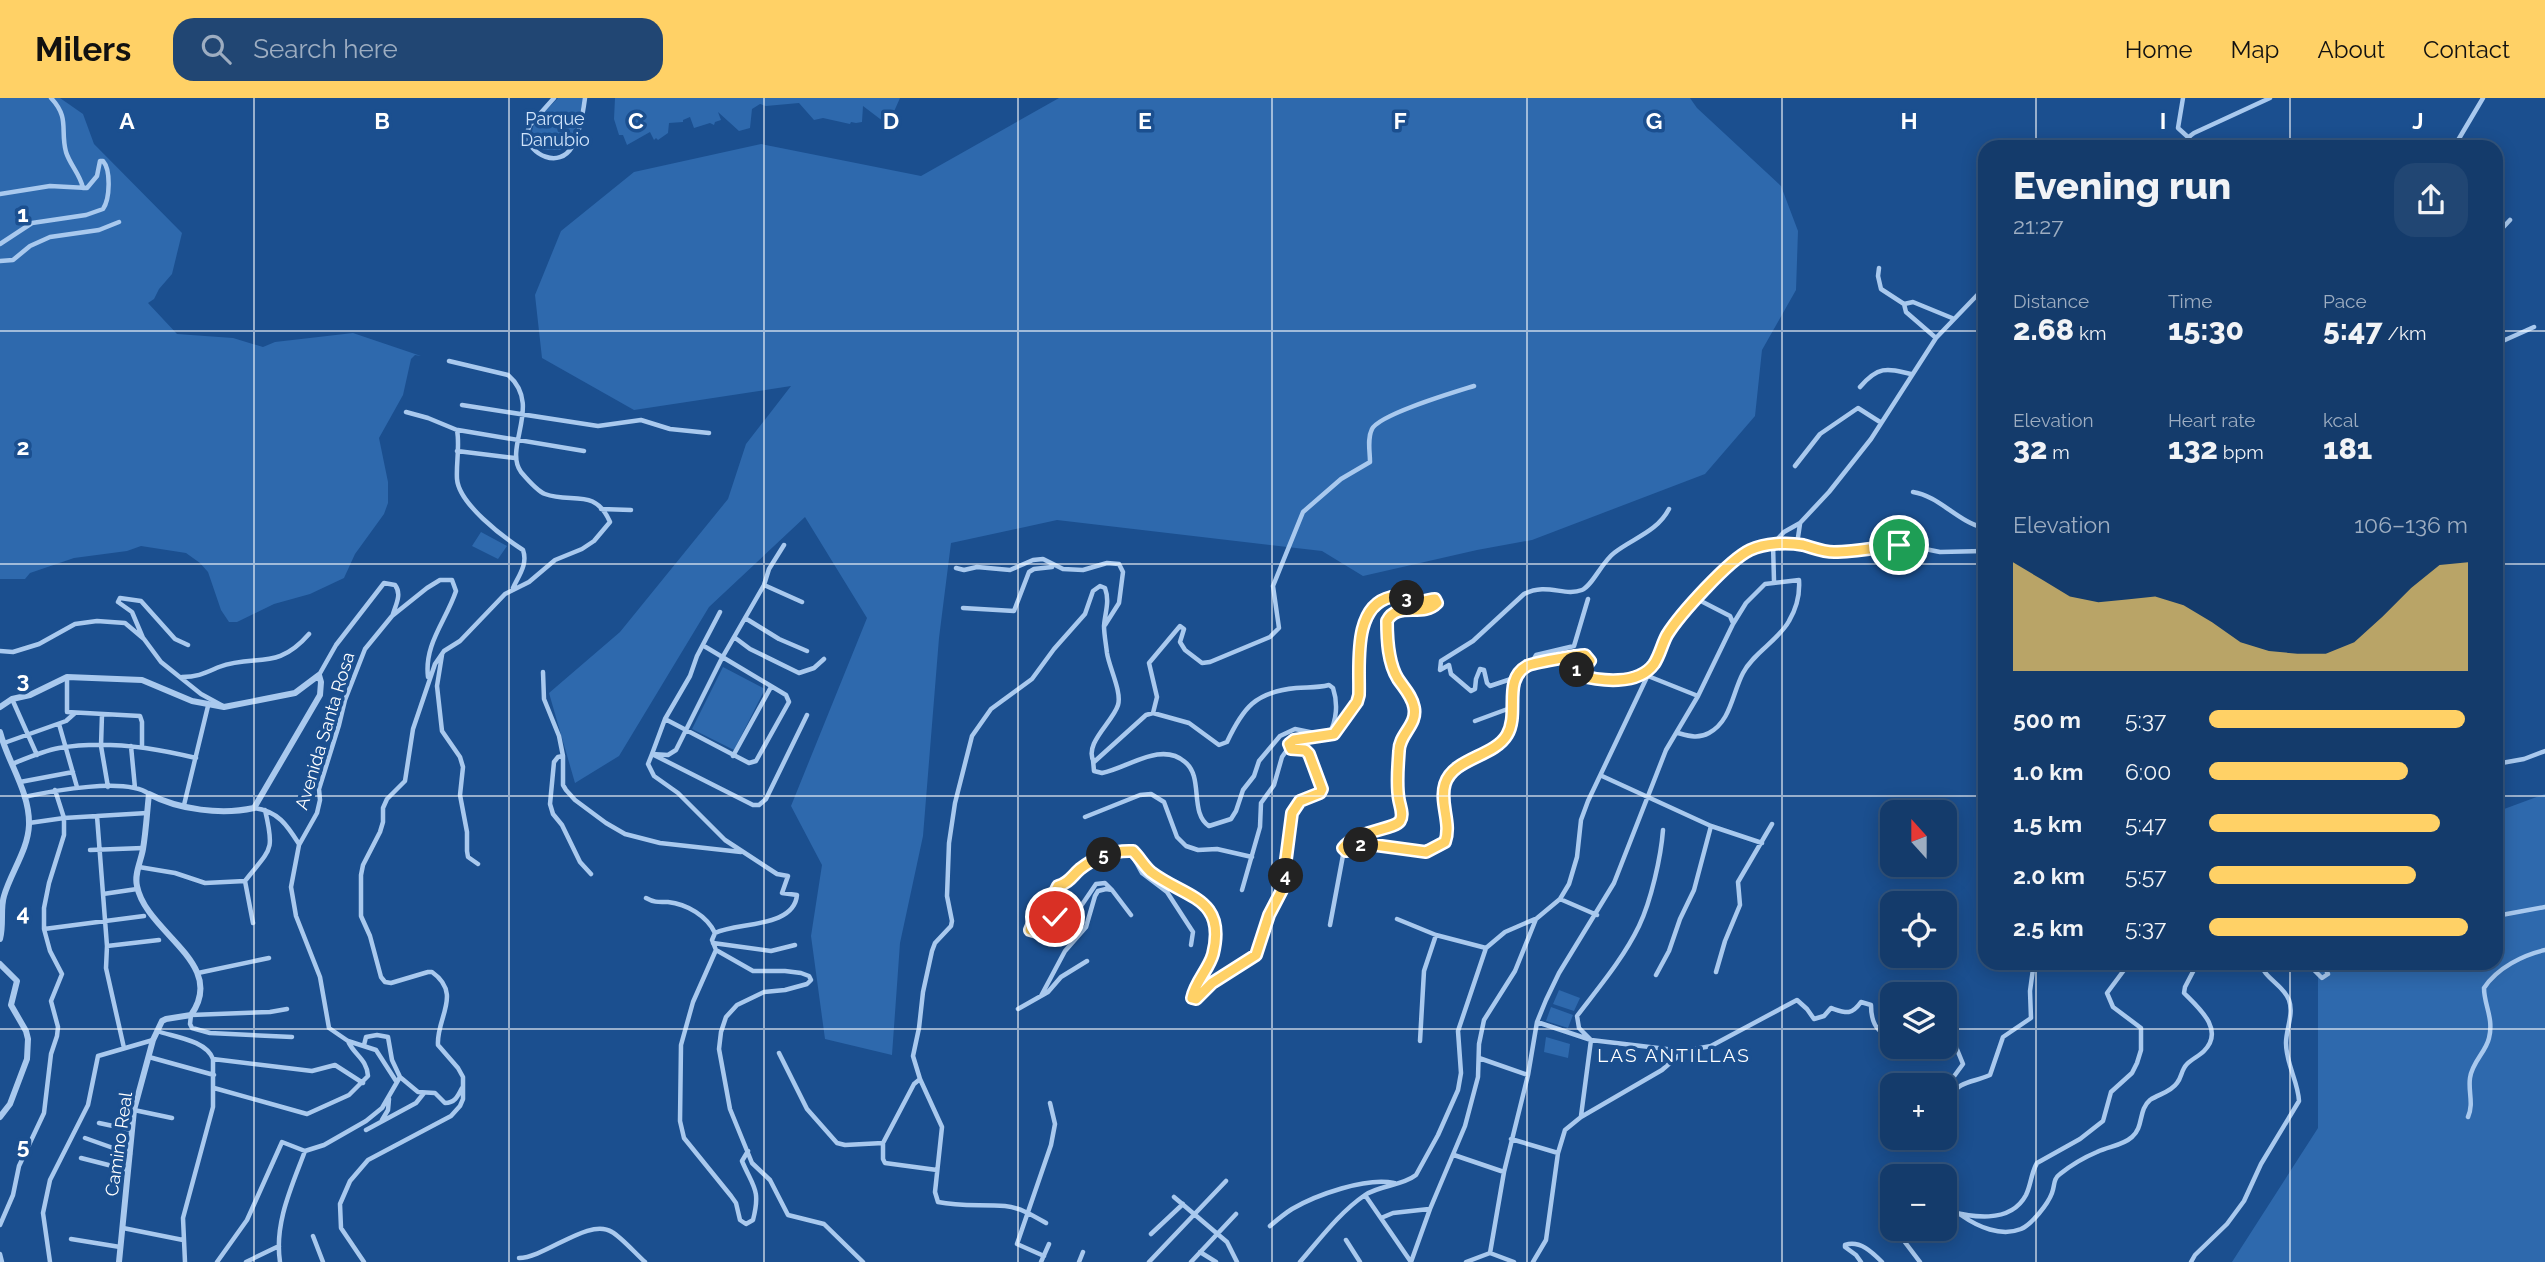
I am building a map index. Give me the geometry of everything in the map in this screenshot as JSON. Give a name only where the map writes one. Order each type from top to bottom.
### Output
[{"type":"street","points":[[51,98],[64,117],[65,149],[83,188]]},
{"type":"street","points":[[554,98],[530,125],[526,135],[532,149],[547,158],[559,157],[570,150],[578,131],[585,98]]},
{"type":"street","points":[[2183,98],[2178,128],[2189,138],[2270,98]]},
{"type":"street","points":[[2458,140],[2483,98]]},
{"type":"street","points":[[0,194],[50,186],[87,188],[97,176],[100,161],[107,166],[106,207],[86,215],[32,223],[0,244]]},
{"type":"street","points":[[2503,228],[2510,220]]},
{"type":"street","points":[[0,261],[13,260],[30,246],[50,237],[99,230],[119,222]]},
{"type":"street","points":[[1880,268],[1878,276],[1881,289],[1904,304],[1906,312],[1936,338]]},
{"type":"street","points":[[1774,581],[1773,544],[1784,532],[1800,523],[1829,492],[1871,439],[1936,338],[1952,318],[1978,294]]},
{"type":"street","points":[[1904,304],[1913,302],[1952,318]]},
{"type":"street","points":[[2503,341],[2534,327]]},
{"type":"street","points":[[364,1262],[341,1228],[340,1204],[350,1181],[361,1167],[379,1153],[451,1116],[463,1099],[463,1077],[438,1045],[448,995],[439,977],[428,972],[391,982],[384,981],[359,905],[363,864],[380,832],[386,800],[405,781],[413,729],[428,680],[444,651],[460,641],[500,597],[529,582],[555,560],[582,549],[603,534],[610,522],[600,509],[583,497],[562,499],[541,492],[521,471],[515,458],[522,414],[521,393],[515,381],[508,375],[449,361]]},
{"type":"street","points":[[1860,387],[1871,374],[1886,369],[1911,374]]},
{"type":"street","points":[[1153,713],[1157,697],[1149,663],[1180,626],[1184,629],[1180,642],[1185,650],[1202,663],[1276,633],[1279,622],[1273,586],[1303,512],[1341,479],[1370,462],[1370,432],[1375,424],[1416,406],[1474,386]]},
{"type":"street","points":[[463,405],[598,426],[641,420],[670,429],[709,433]]},
{"type":"street","points":[[1796,467],[1820,434],[1858,408],[1862,408],[1880,422]]},
{"type":"street","points":[[406,412],[457,430],[584,451]]},
{"type":"street","points":[[457,430],[457,481],[460,492],[483,518],[525,554],[522,570],[512,589]]},
{"type":"street","points":[[457,451],[515,458]]},
{"type":"street","points":[[1913,492],[1925,495],[1978,526]]},
{"type":"street","points":[[600,509],[632,510]]},
{"type":"street","points":[[1653,666],[1636,677],[1608,681],[1578,675],[1577,669],[1586,666],[1590,661],[1585,655],[1531,664],[1525,666],[1514,678],[1490,686],[1485,670],[1480,669],[1475,680],[1475,689],[1471,691],[1451,674],[1450,665],[1440,670],[1439,667],[1447,657],[1473,641],[1524,594],[1534,589],[1550,588],[1573,592],[1584,589],[1600,566],[1614,553],[1662,521],[1669,509]]},
{"type":"street","points":[[1797,544],[1800,523]]},
{"type":"street","points":[[1300,1262],[1341,1216],[1365,1195],[1416,1175],[1458,1090],[1461,1073],[1458,1031],[1486,948],[1505,932],[1536,919],[1560,900],[1574,870],[1581,820],[1667,635],[1697,599],[1749,550],[1773,544],[1797,544],[1826,552],[1905,545],[1940,552],[1978,551]]},
{"type":"street","points":[[652,754],[672,754],[676,750],[722,658],[784,545]]},
{"type":"street","points":[[956,568],[1010,570],[1033,560],[1043,559],[1063,569],[1083,570],[1114,563],[1122,568],[1119,603],[1104,626]]},
{"type":"street","points":[[963,608],[1014,611],[1030,572],[1056,566]]},
{"type":"street","name":"Avenida Santa Rosa","points":[[363,1083],[368,1076],[365,1061],[352,1050],[348,1041],[330,1028],[320,977],[296,916],[291,887],[299,845],[317,814],[320,800],[318,789],[357,666],[365,649],[392,616],[440,580],[447,579],[455,584],[454,597],[429,651],[426,663],[428,680]]},
{"type":"street","points":[[1490,1253],[1504,1172],[1528,1075],[1537,1022],[1559,973],[1597,915],[1627,854],[1666,750],[1698,696],[1733,624],[1756,591],[1765,584],[1799,580],[1794,610],[1786,626],[1763,647],[1743,673],[1729,711],[1722,722],[1710,733],[1700,737],[1678,733]]},
{"type":"street","points":[[0,707],[12,699],[30,695],[67,677],[142,680],[208,706],[227,707],[285,697],[319,676],[335,645],[384,583],[395,585],[398,589],[399,595],[392,616]]},
{"type":"street","points":[[764,585],[802,602]]},
{"type":"street","points":[[1046,1223],[1028,1213],[1006,1206],[972,1207],[938,1202],[935,1192],[942,1127],[920,1079],[913,1056],[932,951],[935,943],[951,926],[947,896],[949,843],[955,803],[972,736],[991,709],[1032,680],[1054,649],[1085,614],[1093,591],[1100,586],[1105,588],[1107,594],[1104,626],[1110,667],[1120,698],[1116,711],[1093,747],[1094,771],[1102,773],[1161,754],[1175,755],[1185,761],[1191,770],[1201,817],[1209,826],[1228,822],[1234,815],[1243,790],[1254,776],[1259,761],[1280,736],[1295,729],[1326,735]]},
{"type":"street","points":[[1242,890],[1260,827],[1261,803],[1274,785],[1282,757],[1294,740],[1334,734],[1357,702],[1361,632],[1374,607],[1393,597],[1420,601],[1435,599],[1437,603],[1431,608],[1397,611],[1387,621],[1391,662],[1414,704],[1415,714],[1412,726],[1399,748],[1398,792],[1402,817],[1400,823],[1395,826],[1370,831],[1344,845],[1331,925]]},
{"type":"street","points":[[188,645],[175,639],[141,601],[120,598],[118,602],[132,612],[144,639],[161,662],[201,694],[227,707]]},
{"type":"street","points":[[1531,664],[1536,656],[1574,646],[1588,599]]},
{"type":"street","points":[[1697,599],[1730,617],[1733,624]]},
{"type":"street","points":[[715,933],[781,918],[798,898],[797,895],[782,893],[788,879],[786,874],[777,874],[712,829],[678,793],[654,776],[648,764],[665,719],[720,612]]},
{"type":"street","points":[[746,618],[779,639],[807,651]]},
{"type":"street","points":[[0,651],[13,652],[34,646],[75,624],[97,621],[125,623],[144,639]]},
{"type":"street","points":[[181,677],[209,674],[219,667],[275,659],[296,647],[309,634]]},
{"type":"street","points":[[734,638],[799,673],[814,668],[824,659]]},
{"type":"street","points":[[665,719],[746,762],[756,761],[789,702],[786,695],[704,646]]},
{"type":"street","points":[[444,651],[439,665],[437,686],[442,731],[460,757],[463,767],[460,795],[467,832],[467,851],[468,857],[478,864]]},
{"type":"street","points":[[543,672],[544,699],[559,736],[563,756],[565,790],[606,823],[625,834],[660,843],[742,852]]},
{"type":"street","points":[[254,808],[320,695],[319,676]]},
{"type":"street","points":[[1648,676],[1698,696]]},
{"type":"street","points":[[67,677],[67,712],[140,716],[142,747]]},
{"type":"street","points":[[1344,850],[1367,844],[1426,852],[1445,842],[1448,833],[1444,792],[1446,782],[1458,769],[1501,743],[1509,732],[1514,678]]},
{"type":"street","points":[[1093,760],[1097,762],[1146,715],[1153,713],[1189,723],[1215,744],[1223,744],[1227,742],[1239,718],[1250,704],[1286,689],[1320,688],[1329,685],[1335,693],[1336,712],[1333,726],[1326,735]]},
{"type":"street","points":[[733,755],[771,687]]},
{"type":"street","points":[[12,699],[37,755]]},
{"type":"street","points":[[184,805],[208,706]]},
{"type":"street","points":[[1475,721],[1513,707]]},
{"type":"street","points":[[3,743],[59,724],[71,718],[75,712]]},
{"type":"street","points":[[102,714],[101,746],[108,788]]},
{"type":"street","points":[[652,754],[752,805],[760,805],[766,799],[807,715]]},
{"type":"street","points":[[59,724],[77,787]]},
{"type":"street","points":[[0,732],[20,782],[29,823],[26,845],[3,898],[0,939]]},
{"type":"street","points":[[12,764],[67,747],[131,746],[164,749],[196,758]]},
{"type":"street","points":[[131,746],[135,788]]},
{"type":"street","points":[[1131,915],[1105,883],[1096,884],[1076,911],[1052,919],[1037,932],[1030,930],[1041,904],[1058,886],[1067,884],[1080,870],[1105,854],[1130,851],[1136,853],[1153,873],[1203,902],[1213,917],[1215,945],[1212,959],[1191,996],[1196,999],[1212,983],[1259,951],[1269,915],[1282,890],[1292,813],[1300,801],[1322,790],[1309,754],[1305,750],[1289,747]]},
{"type":"street","points":[[2503,762],[2545,751]]},
{"type":"street","points":[[563,756],[554,762],[550,804],[580,862],[591,874]]},
{"type":"street","points":[[20,782],[73,772]]},
{"type":"street","points":[[1602,776],[1711,827],[1762,843]]},
{"type":"street","points":[[24,797],[77,787],[135,788],[184,805],[225,813],[254,808],[265,810],[284,820],[299,845]]},
{"type":"street","points":[[0,1225],[13,1195],[18,1170],[44,1113],[51,1054],[57,1036],[58,1027],[51,1001],[62,974],[50,951],[44,929],[44,908],[51,873],[64,835],[64,818],[55,790]]},
{"type":"street","points":[[149,794],[143,848],[136,878],[137,889],[164,932],[192,960],[198,973],[199,999],[191,1015],[192,1028],[210,1033],[292,1037]]},
{"type":"street","points":[[1085,817],[1140,795],[1151,794],[1164,802],[1177,837],[1186,846],[1198,850],[1217,849],[1252,857]]},
{"type":"street","points":[[139,867],[175,873],[205,883],[245,881],[271,844],[265,810]]},
{"type":"street","points":[[29,823],[147,813]]},
{"type":"street","points":[[97,816],[107,946],[106,968],[124,1048]]},
{"type":"street","points":[[1716,972],[1740,905],[1738,882],[1772,824]]},
{"type":"street","points":[[1656,975],[1666,958],[1694,890],[1711,827]]},
{"type":"street","points":[[1591,1040],[1576,1023],[1577,1016],[1608,978],[1638,928],[1658,862],[1663,830]]},
{"type":"street","points":[[90,850],[143,848]]},
{"type":"street","points":[[1130,851],[1142,873],[1167,891],[1192,932],[1192,945]]},
{"type":"street","points":[[245,881],[253,923]]},
{"type":"street","points":[[103,894],[137,889]]},
{"type":"street","points":[[1041,996],[1065,951],[1086,927],[1096,893],[1103,889],[1112,890]]},
{"type":"street","points":[[646,898],[655,903],[671,902],[691,909],[710,923],[715,933],[713,943],[716,950],[753,971],[785,971],[809,976],[811,980],[807,984],[764,992],[737,1005],[726,1017],[719,1049],[722,1076],[730,1109],[752,1163],[770,1181],[785,1212],[794,1217],[824,1224],[863,1262]]},
{"type":"street","points":[[1560,900],[1597,915]]},
{"type":"street","points":[[2503,915],[2545,907]]},
{"type":"street","points":[[44,929],[144,916]]},
{"type":"street","points":[[1397,919],[1436,934],[1486,948]]},
{"type":"street","points":[[1411,1262],[1474,1098],[1479,1077],[1484,1020],[1515,971],[1536,919]]},
{"type":"street","points":[[1419,1041],[1423,971],[1436,934]]},
{"type":"street","points":[[107,946],[159,940]]},
{"type":"street","points":[[713,943],[761,950],[784,949],[795,945]]},
{"type":"street","points":[[716,950],[693,1002],[681,1045],[680,1121],[684,1138],[731,1196],[736,1203],[740,1220],[746,1224],[753,1220],[757,1206],[756,1187],[742,1161],[748,1152]]},
{"type":"street","points":[[2503,969],[2530,953],[2545,950]]},
{"type":"street","points":[[198,973],[269,958]]},
{"type":"street","points":[[1018,1009],[1048,992],[1069,972],[1087,961]]},
{"type":"street","points":[[0,964],[17,981],[11,1005],[28,1039],[26,1065],[10,1104],[0,1117]]},
{"type":"street","points":[[1957,1086],[1990,1075],[2003,1037],[2031,1018],[2033,970]]},
{"type":"street","points":[[1957,1213],[1998,1215],[2011,1209],[2025,1195],[2036,1163],[2080,1139],[2103,1121],[2110,1092],[2134,1069],[2141,1050],[2141,1028],[2113,1007],[2107,993],[2124,970]]},
{"type":"street","points":[[1961,1214],[1970,1221],[1997,1232],[2024,1228],[2052,1194],[2058,1175],[2097,1152],[2132,1138],[2140,1128],[2143,1110],[2149,1101],[2176,1085],[2182,1070],[2205,1050],[2212,1037],[2213,1032],[2207,1019],[2184,990],[2194,970]]},
{"type":"street","points":[[2191,1262],[2244,1202],[2271,1145],[2295,1111],[2298,1101],[2298,1090],[2286,1048],[2291,1004],[2285,991],[2262,970]]},
{"type":"street","points":[[2314,970],[2322,978],[2328,974],[2326,970]]},
{"type":"street","points":[[2468,1116],[2472,1103],[2470,1073],[2489,1040],[2491,1017],[2484,988],[2502,970]]},
{"type":"street","points":[[1537,1022],[1591,1040],[1684,1051],[1711,1046],[1797,1000],[1814,1019],[1824,1016],[1831,1008],[1850,1013],[1854,1012],[1861,1002],[1871,1005],[1873,1024],[1880,1030]]},
{"type":"street","points":[[185,1262],[183,1218],[213,1107],[213,1059],[204,1046],[157,1031],[166,1019],[287,1009]]},
{"type":"street","name":"Camino Real","points":[[119,1262],[134,1110],[157,1031]]},
{"type":"street","points":[[364,1045],[366,1037],[388,1037],[398,1079],[382,1121]]},
{"type":"street","points":[[50,1262],[43,1213],[50,1180],[88,1105],[99,1056],[153,1040]]},
{"type":"street","points":[[1581,1116],[1591,1040]]},
{"type":"street","points":[[348,1041],[376,1050],[391,1077],[418,1092],[435,1093],[444,1103],[458,1098],[463,1087]]},
{"type":"street","points":[[1956,1073],[1963,1064],[1957,1049]]},
{"type":"street","points":[[1533,1262],[1546,1240],[1558,1153],[1564,1130],[1581,1116],[1662,1070],[1684,1051]]},
{"type":"street","points":[[779,1053],[807,1109],[837,1143],[883,1143]]},
{"type":"street","points":[[149,1057],[214,1075]]},
{"type":"street","points":[[1479,1058],[1528,1075]]},
{"type":"street","points":[[213,1059],[312,1071],[335,1065],[363,1083],[344,1098],[307,1114],[214,1088]]},
{"type":"street","points":[[920,1079],[914,1084],[883,1143],[883,1159],[885,1163],[937,1170]]},
{"type":"street","points":[[366,1130],[416,1102],[424,1093]]},
{"type":"street","points":[[217,1262],[247,1220],[282,1142],[305,1151],[324,1145],[366,1121],[389,1099]]},
{"type":"street","points":[[1049,1244],[1042,1259],[1017,1244],[1053,1134],[1055,1124],[1050,1102]]},
{"type":"street","points":[[134,1110],[172,1118]]},
{"type":"street","points":[[99,1123],[132,1129]]},
{"type":"street","points":[[85,1138],[130,1154]]},
{"type":"street","points":[[1511,1139],[1558,1153]]},
{"type":"street","points":[[280,1262],[279,1246],[285,1205],[305,1151]]},
{"type":"street","points":[[1454,1155],[1504,1172]]},
{"type":"street","points":[[81,1158],[128,1170]]},
{"type":"street","points":[[1149,1262],[1226,1181]]},
{"type":"street","points":[[1270,1226],[1293,1209],[1322,1195],[1386,1181],[1395,1183]]},
{"type":"street","points":[[1365,1195],[1411,1262]]},
{"type":"street","points":[[1174,1197],[1219,1233],[1237,1262]]},
{"type":"street","points":[[1151,1234],[1184,1204]]},
{"type":"street","points":[[1381,1218],[1393,1213],[1430,1209]]},
{"type":"street","points":[[1191,1262],[1236,1214]]},
{"type":"street","points":[[123,1228],[183,1240]]},
{"type":"street","points":[[519,1258],[535,1255],[592,1230],[604,1229],[615,1234],[645,1262]]},
{"type":"street","points":[[313,1236],[323,1262]]},
{"type":"street","points":[[71,1239],[120,1247]]},
{"type":"street","points":[[1346,1240],[1360,1262]]},
{"type":"street","points":[[1904,1241],[1920,1262]]},
{"type":"street","points":[[1861,1262],[1845,1245],[1852,1242],[1864,1246],[1882,1262]]},
{"type":"street","points":[[246,1262],[279,1246]]},
{"type":"street","points":[[1079,1262],[1083,1252]]},
{"type":"street","points":[[1200,1252],[1216,1262]]},
{"type":"street","points":[[1466,1262],[1490,1253],[1505,1261],[1514,1262]]},
{"type":"street","points":[[0,1254],[2,1262]]},
{"type":"green space","points":[[0,98],[60,98],[83,114],[94,144],[182,233],[172,274],[148,303],[177,334],[233,338],[263,347],[275,342],[353,333],[421,356],[415,355],[411,359],[403,395],[379,438],[388,482],[388,503],[384,514],[355,554],[344,578],[310,594],[274,604],[237,622],[229,622],[221,610],[208,572],[186,553],[141,546],[127,551],[74,558],[30,573],[25,579],[0,579]]},
{"type":"green space","name":"Parque Danubio","points":[[558,98],[584,98],[572,142],[560,150],[543,150],[531,136],[534,123]]},
{"type":"green space","points":[[615,98],[900,98],[888,125],[863,106],[862,122],[850,124],[823,118],[814,120],[799,103],[766,106],[760,104],[752,109],[750,128],[739,131],[718,112],[721,120],[714,125],[710,123],[694,128],[690,117],[683,122],[669,123],[668,133],[658,140],[654,140],[650,132],[627,145],[623,135],[619,135],[614,119]]},
{"type":"green space","points":[[1059,98],[1690,98],[1697,108],[1781,186],[1798,231],[1796,290],[1762,350],[1755,416],[1705,474],[1532,540],[1363,576],[1322,551],[1057,520],[951,543],[939,638],[923,836],[900,943],[892,1055],[825,1039],[811,936],[822,865],[791,806],[867,618],[805,517],[709,607],[619,756],[575,783],[549,693],[620,632],[728,499],[746,444],[791,386],[634,410],[542,358],[535,295],[561,231],[634,172],[761,144],[921,176]]},
{"type":"green space","points":[[481,532],[507,546],[498,559],[472,546]]},
{"type":"green space","points":[[723,667],[765,689],[734,750],[692,729]]},
{"type":"green space","points":[[2545,794],[2545,1262],[2232,1262],[2318,1128],[2318,970],[2503,970],[2503,809]]},
{"type":"green space","points":[[1559,990],[1580,998],[1574,1011],[1553,1004]]},
{"type":"green space","points":[[1551,1007],[1573,1015],[1568,1028],[1546,1021]]},
{"type":"green space","points":[[1546,1037],[1570,1044],[1568,1058],[1544,1052]]},
{"type":"district","name":"LAS ANTILLAS","points":[[1674,1055]]},
{"type":"route","points":[[1055,917],[1037,932],[1030,930],[1043,900],[1055,892],[1058,886],[1067,884],[1080,870],[1105,854],[1133,851],[1153,873],[1203,902],[1216,924],[1212,959],[1192,998],[1196,999],[1212,983],[1256,955],[1269,915],[1282,890],[1292,813],[1300,801],[1320,793],[1322,789],[1309,754],[1305,750],[1291,749],[1289,744],[1294,740],[1331,736],[1357,702],[1361,632],[1370,612],[1385,599],[1435,599],[1437,603],[1431,608],[1397,611],[1392,613],[1387,621],[1391,662],[1397,677],[1409,693],[1415,714],[1412,726],[1399,748],[1398,792],[1402,817],[1400,823],[1395,826],[1362,834],[1343,848],[1346,851],[1367,844],[1426,852],[1445,842],[1448,833],[1444,786],[1448,778],[1501,743],[1509,732],[1512,723],[1514,678],[1525,666],[1585,655],[1590,661],[1586,666],[1577,669],[1578,675],[1608,681],[1636,677],[1653,666],[1667,635],[1697,599],[1749,550],[1773,544],[1797,544],[1826,552],[1899,545]]}]
